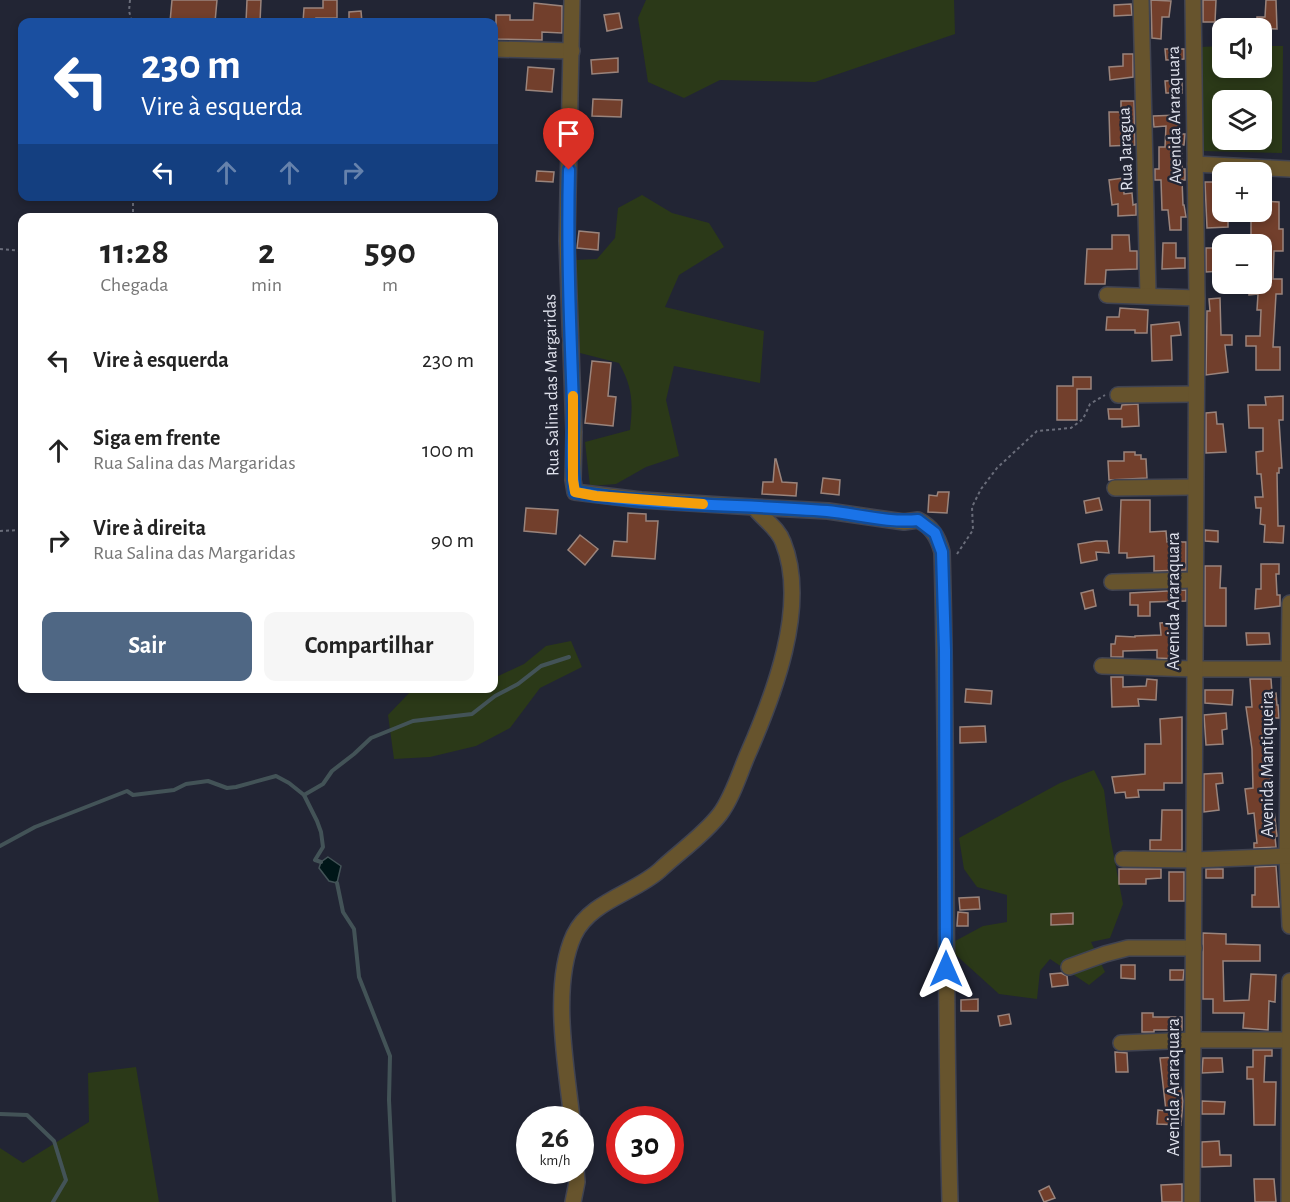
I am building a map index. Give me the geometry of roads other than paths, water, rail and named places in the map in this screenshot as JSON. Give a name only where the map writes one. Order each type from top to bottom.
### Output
[{"type":"street","name":"Rua Salina das Margaridas","points":[[572,0],[567,241],[575,492],[641,500],[754,507]]},
{"type":"street","name":"Rua Jaragua","points":[[1141,0],[1148,296]]},
{"type":"street","name":"Avenida Araraquara","points":[[1192,1202],[1197,298],[1193,0]]},
{"type":"street","points":[[498,49],[572,51]]},
{"type":"street","points":[[1195,164],[1290,169]]},
{"type":"street","points":[[1107,295],[1197,298]]},
{"type":"street","points":[[1118,395],[1196,394]]},
{"type":"street","points":[[1115,488],[1195,487]]},
{"type":"street","points":[[754,507],[828,511],[904,522],[918,520],[935,533],[942,552],[945,650],[946,1062],[950,1202]]},
{"type":"street","points":[[571,1106],[561,993],[565,958],[575,932],[585,920],[614,897],[656,873],[720,813],[759,728],[778,676],[787,643],[792,599],[789,564],[783,541],[754,507]]},
{"type":"street","points":[[1112,582],[1194,580]]},
{"type":"street","name":"Avenida Mantiqueira","points":[[1290,603],[1290,926]]},
{"type":"street","points":[[1102,666],[1289,669]]},
{"type":"street","points":[[1123,859],[1194,860],[1289,856]]},
{"type":"street","points":[[1070,968],[1105,954],[1128,948],[1194,948]]},
{"type":"street","points":[[1289,1202],[1290,981]]},
{"type":"street","points":[[1121,1043],[1289,1040]]},
{"type":"street","points":[[573,1202],[575,1184]]},
{"type":"waterway","points":[[304,795],[323,784],[332,771],[371,738],[413,721],[472,714],[541,666],[569,657]]},
{"type":"waterway","points":[[0,846],[35,827],[127,791],[133,795],[174,790],[186,784],[208,781],[227,788],[276,776],[304,795],[321,832],[323,847],[315,860],[321,862]]},
{"type":"waterway","points":[[337,883],[343,912],[354,929],[359,977],[390,1056],[389,1100],[394,1202]]},
{"type":"waterway","points":[[0,1114],[27,1115],[54,1141],[66,1180],[53,1202]]}]
